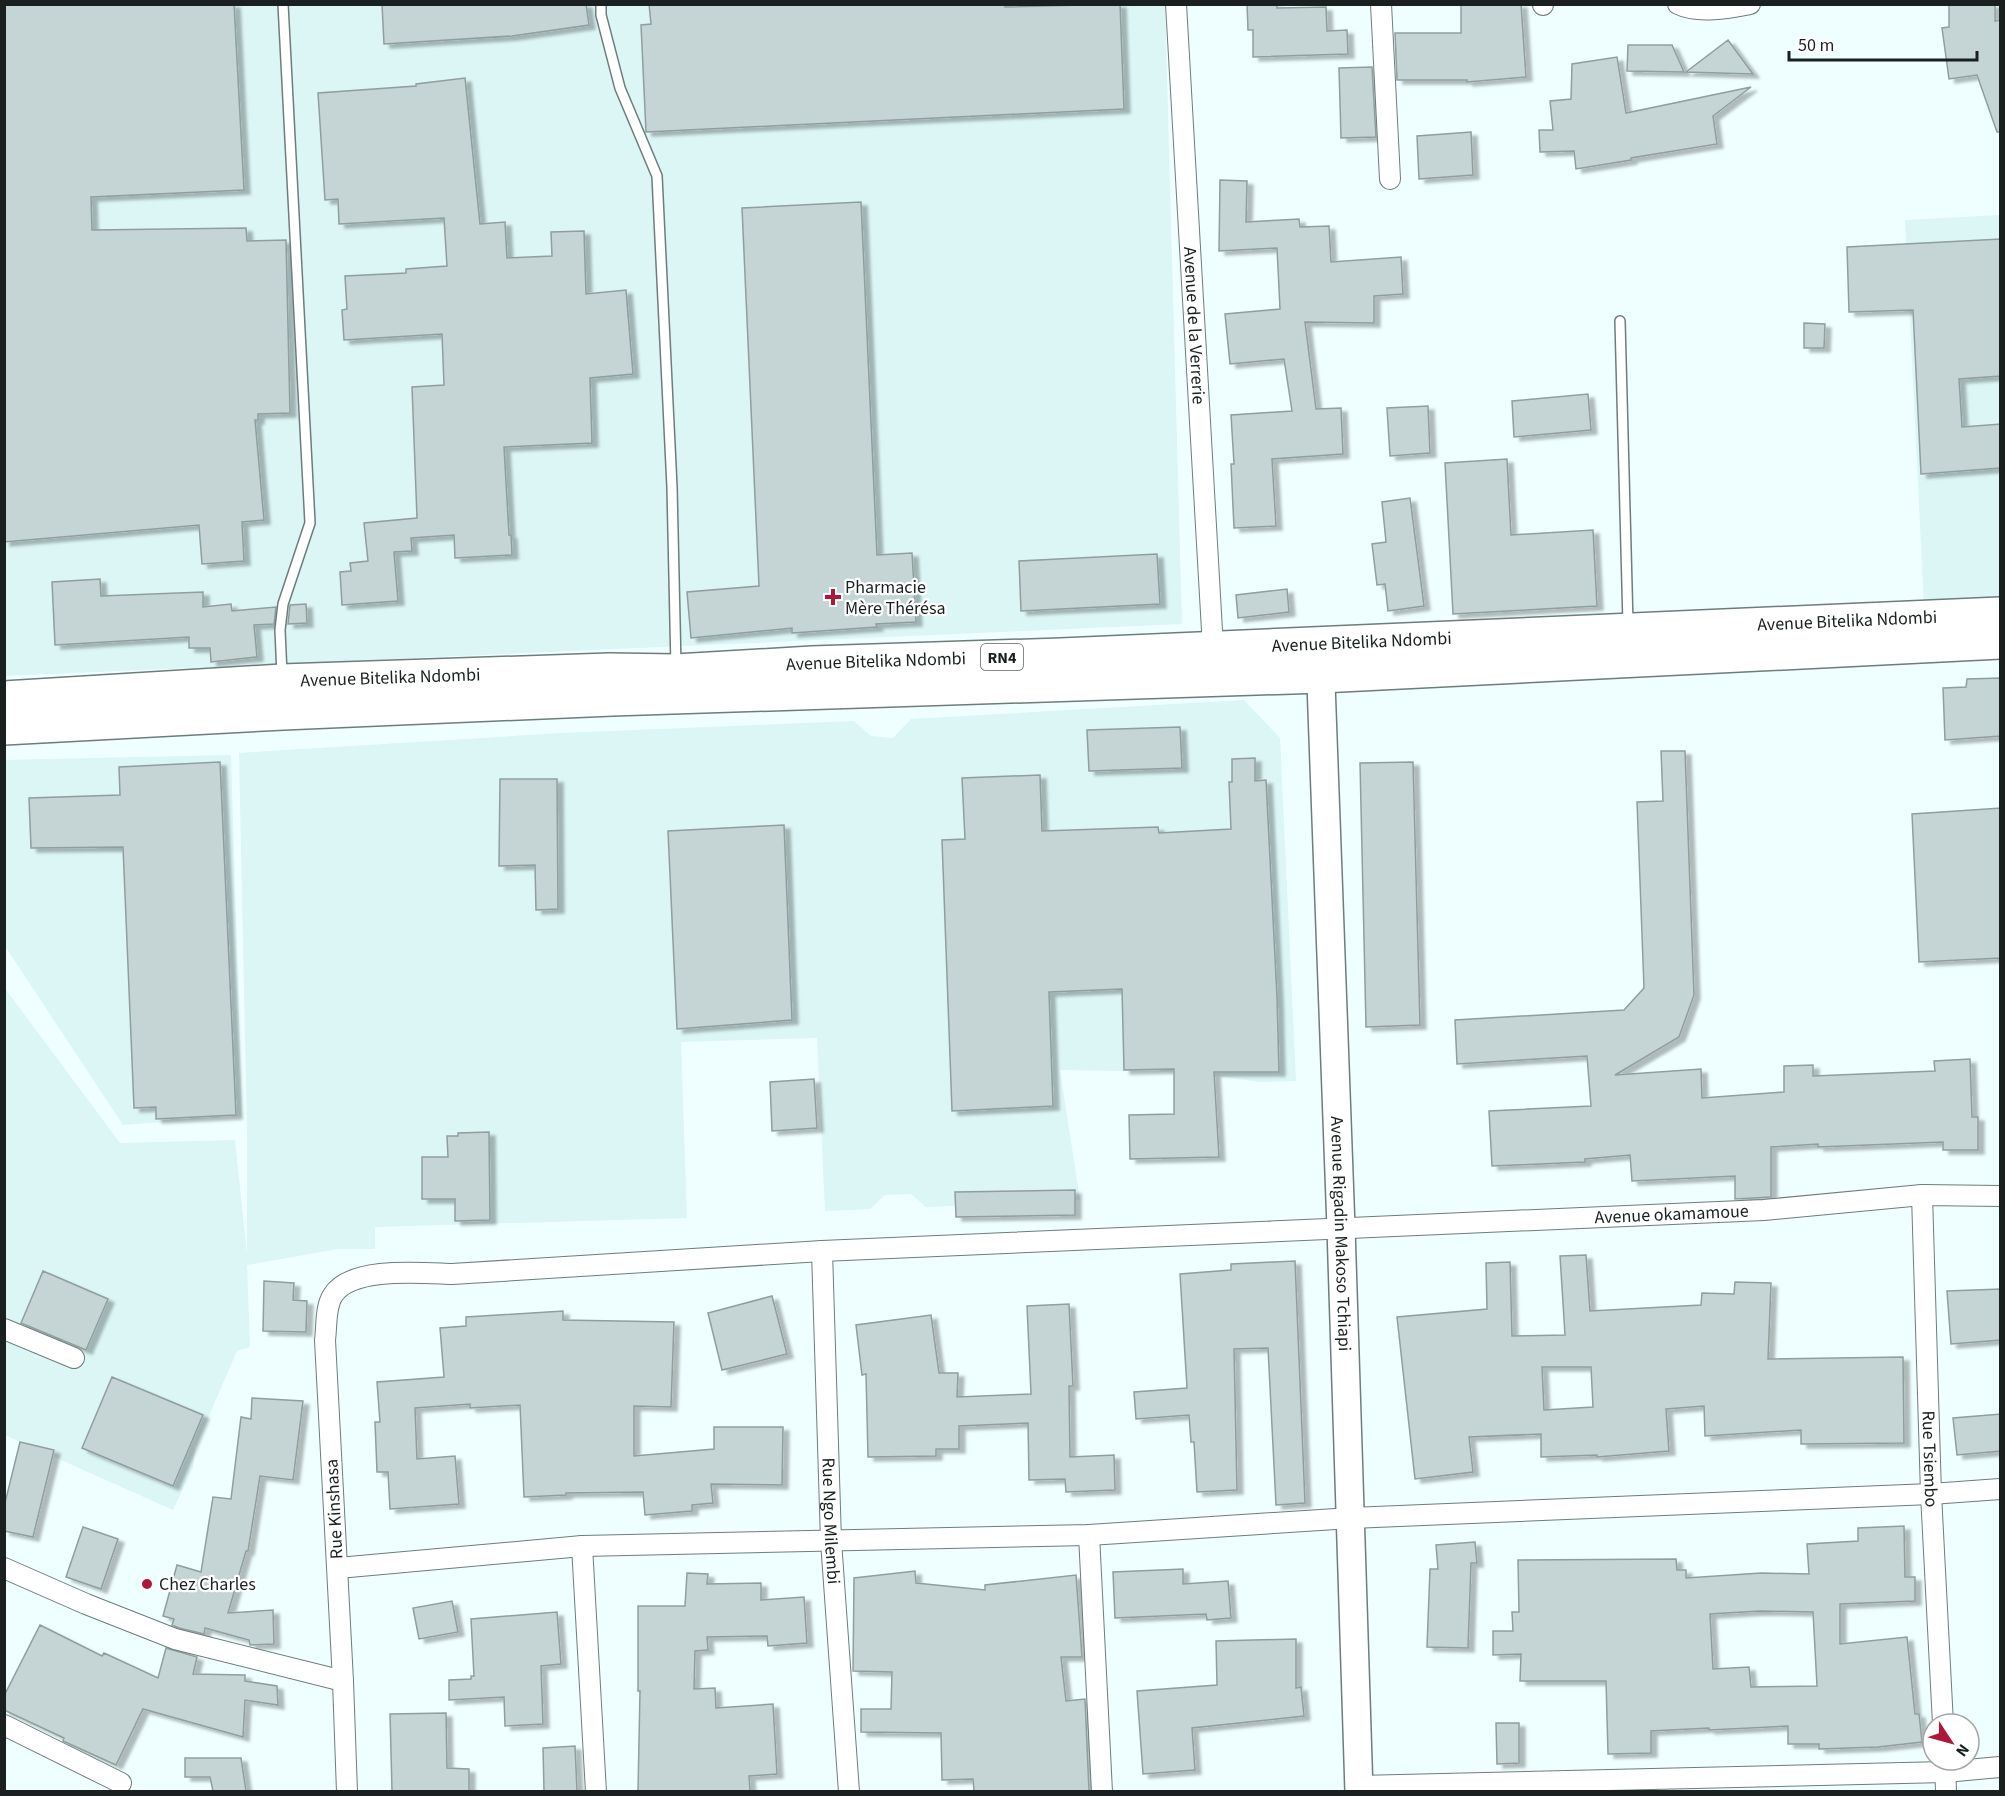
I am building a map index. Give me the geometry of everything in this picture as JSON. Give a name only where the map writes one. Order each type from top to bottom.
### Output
[{"type":"highway","name":"Avenue Bitelika Ndombi","points":[[4,728],[282,697],[609,670],[676,671],[812,663],[1319,644],[2001,614]]},
{"type":"highway","name":"Avenue Bitelika Ndombi","points":[[4,698],[612,699],[1321,676],[2001,642]]},
{"type":"street","name":"Avenue de la Verrerie","points":[[1176,4],[1213,648]]},
{"type":"street","points":[[1380,4],[1390,179]]},
{"type":"street","points":[[1678,4],[1689,9],[1726,8],[1750,4]]},
{"type":"street","name":"Avenue Rigadin Makoso Tchiapi","points":[[1319,644],[1359,1788]]},
{"type":"street","name":"Avenue okamamoue","points":[[822,1251],[1764,1210],[1922,1195],[2001,1196]]},
{"type":"street","name":"Rue Tsiembo","points":[[1922,1195],[1931,1494],[1942,1712]]},
{"type":"street","name":"Rue Kinshasa","points":[[347,1791],[338,1568],[325,1341],[328,1305],[333,1293],[364,1276],[395,1273],[452,1274],[822,1251]]},
{"type":"street","name":"Rue Ngo Milembi","points":[[822,1251],[831,1541],[849,1791]]},
{"type":"street","points":[[4,1329],[74,1358]]},
{"type":"street","points":[[338,1568],[582,1546],[1089,1535],[1351,1518],[1931,1494],[2001,1489]]},
{"type":"street","points":[[1089,1535],[1102,1791]]},
{"type":"street","points":[[582,1546],[596,1791]]},
{"type":"street","points":[[4,1568],[174,1639],[343,1681]]},
{"type":"street","points":[[4,1725],[121,1783]]},
{"type":"street","points":[[1359,1788],[1921,1767]]},
{"type":"street","points":[[1981,1767],[2001,1767]]},
{"type":"street","points":[[1945,1772],[1946,1791]]},
{"type":"lane","points":[[282,697],[280,630],[283,604],[310,523],[283,4]]},
{"type":"lane","points":[[601,4],[601,15],[620,88],[657,176],[672,488],[676,671]]},
{"type":"lane","points":[[1620,321],[1628,630]]},
{"type":"shaded area","points":[[4,5],[1165,5],[1182,624],[5,676]]},
{"type":"shaded area","points":[[2000,215],[2000,601],[1924,605],[1905,220]]},
{"type":"shaded area","points":[[1244,700],[1280,738],[1296,1081],[1259,1082],[1190,1072],[1060,1070],[1080,1200],[926,1207],[911,1194],[885,1195],[870,1209],[825,1211],[817,1038],[681,1042],[687,1218],[375,1227],[375,1249],[338,1249],[247,1265],[250,1347],[237,1351],[195,1448],[193,1467],[173,1510],[5,1435],[4,987],[120,1143],[235,1140],[247,1255],[247,1132],[239,753],[561,733],[854,721],[871,736],[893,738],[911,719]]},
{"type":"shaded area","points":[[231,755],[242,1116],[123,1125],[5,946],[4,760]]},
{"type":"building","points":[[4,4],[234,4],[244,190],[91,197],[92,230],[246,228],[247,241],[286,240],[290,413],[258,414],[258,420],[255,420],[264,520],[242,522],[244,561],[202,564],[199,525],[4,542]]},
{"type":"building","points":[[382,4],[586,4],[589,25],[512,36],[384,44]]},
{"type":"building","points":[[649,4],[1005,4],[1005,7],[1120,4],[1124,109],[646,132],[641,25],[651,24]]},
{"type":"building","points":[[1247,4],[1277,4],[1277,8],[1326,7],[1327,31],[1347,30],[1348,54],[1253,57],[1253,30],[1248,30]]},
{"type":"building","points":[[1461,4],[1521,4],[1526,77],[1467,82],[1467,80],[1397,80],[1395,33],[1461,33]]},
{"type":"building","points":[[1949,4],[1995,4],[1995,21],[2001,20],[2001,132],[1997,132],[1977,75],[1949,79],[1942,28],[1949,27]]},
{"type":"building","points":[[1728,40],[1753,74],[1686,72]]},
{"type":"building","points":[[1628,45],[1672,45],[1684,72],[1627,71]]},
{"type":"building","points":[[1617,57],[1626,113],[1751,87],[1713,116],[1717,144],[1576,169],[1574,151],[1540,152],[1539,130],[1553,130],[1550,101],[1571,99],[1572,64]]},
{"type":"building","points":[[1372,67],[1376,137],[1341,138],[1339,68]]},
{"type":"building","points":[[465,78],[480,224],[505,222],[507,258],[552,256],[551,232],[584,231],[586,294],[626,290],[633,374],[590,378],[592,443],[504,447],[512,555],[455,558],[454,535],[411,538],[412,551],[394,552],[398,601],[342,605],[340,572],[351,571],[350,563],[368,561],[364,523],[417,518],[412,387],[444,385],[442,334],[344,340],[342,310],[347,309],[345,276],[406,273],[406,269],[447,266],[444,218],[339,224],[338,199],[325,200],[318,93],[416,86],[416,84]]},
{"type":"building","points":[[1471,132],[1473,175],[1419,179],[1417,136]]},
{"type":"building","points":[[1220,180],[1247,181],[1246,222],[1299,219],[1300,227],[1329,226],[1331,262],[1401,257],[1403,294],[1374,296],[1374,323],[1305,322],[1316,409],[1341,408],[1343,454],[1272,459],[1276,526],[1234,528],[1231,415],[1292,411],[1284,359],[1230,364],[1225,314],[1280,309],[1277,248],[1219,251]]},
{"type":"building","points":[[861,202],[877,555],[912,553],[916,622],[792,633],[792,628],[691,638],[687,592],[759,586],[742,208]]},
{"type":"building","points":[[2001,239],[2001,376],[1959,379],[1962,427],[2001,424],[2001,468],[1921,474],[1913,310],[1849,312],[1847,247]]},
{"type":"building","points":[[1804,323],[1825,324],[1824,348],[1804,348]]},
{"type":"building","points":[[1588,394],[1591,430],[1514,437],[1512,401]]},
{"type":"building","points":[[1428,406],[1430,453],[1390,456],[1387,408]]},
{"type":"building","points":[[1507,459],[1511,535],[1593,530],[1597,606],[1453,614],[1445,463]]},
{"type":"building","points":[[1410,498],[1424,606],[1388,611],[1385,584],[1377,585],[1372,544],[1386,542],[1382,502]]},
{"type":"building","points":[[1157,554],[1160,604],[1021,611],[1019,561]]},
{"type":"building","points":[[100,579],[101,596],[203,592],[203,607],[231,604],[232,611],[276,607],[274,624],[254,625],[257,657],[211,662],[210,648],[189,648],[189,637],[55,645],[52,582]]},
{"type":"building","points":[[1287,589],[1289,612],[1238,618],[1236,595]]},
{"type":"building","points":[[306,604],[307,623],[288,624],[290,605]]},
{"type":"building","points":[[2001,678],[2001,736],[1945,740],[1943,688],[1966,687],[1967,679]]},
{"type":"building","points":[[1180,727],[1182,768],[1089,771],[1087,730]]},
{"type":"building","points":[[1661,751],[1685,751],[1694,995],[1679,1037],[1615,1075],[1701,1069],[1702,1098],[1784,1092],[1784,1066],[1813,1065],[1813,1076],[1935,1071],[1934,1061],[1970,1059],[1972,1117],[1978,1117],[1978,1150],[1943,1150],[1943,1142],[1771,1147],[1771,1197],[1735,1199],[1735,1176],[1632,1181],[1630,1155],[1585,1159],[1585,1162],[1492,1166],[1489,1111],[1591,1106],[1587,1056],[1457,1064],[1455,1020],[1624,1010],[1644,988],[1637,802],[1663,801]]},
{"type":"building","points":[[1255,758],[1255,781],[1266,780],[1279,1072],[1214,1072],[1219,1157],[1130,1159],[1129,1115],[1174,1114],[1174,1069],[1124,1070],[1122,989],[1049,992],[1053,1106],[952,1111],[942,840],[965,839],[962,778],[1040,775],[1042,831],[1158,827],[1159,833],[1231,829],[1229,782],[1232,782],[1232,759]]},
{"type":"building","points":[[220,762],[236,1115],[156,1119],[156,1107],[134,1108],[123,847],[31,848],[29,798],[120,795],[119,767]]},
{"type":"building","points":[[1413,762],[1420,1025],[1366,1027],[1360,763]]},
{"type":"building","points":[[500,779],[557,779],[558,909],[536,910],[535,865],[499,866]]},
{"type":"building","points":[[2001,808],[2001,958],[1919,962],[1912,814]]},
{"type":"building","points":[[784,825],[792,1020],[677,1029],[668,831]]},
{"type":"building","points":[[814,1079],[817,1128],[772,1131],[770,1082]]},
{"type":"building","points":[[489,1132],[490,1220],[455,1221],[455,1199],[422,1199],[422,1157],[448,1157],[447,1136],[458,1136],[458,1133]]},
{"type":"building","points":[[1075,1190],[1075,1215],[956,1217],[955,1192]]},
{"type":"building","points":[[1586,1255],[1590,1311],[1701,1305],[1702,1293],[1734,1294],[1735,1282],[1771,1283],[1768,1359],[1903,1357],[1904,1443],[1801,1444],[1801,1430],[1705,1436],[1704,1406],[1666,1409],[1669,1451],[1597,1457],[1597,1455],[1541,1457],[1541,1434],[1469,1437],[1473,1472],[1415,1479],[1397,1317],[1487,1309],[1486,1263],[1510,1262],[1512,1336],[1565,1335],[1560,1256]],"holes":[[[1542,1367],[1591,1367],[1593,1407],[1544,1410]]]},
{"type":"building","points":[[1295,1261],[1305,1503],[1276,1505],[1268,1348],[1234,1349],[1237,1490],[1197,1492],[1194,1442],[1191,1442],[1189,1415],[1136,1419],[1134,1392],[1187,1388],[1180,1274],[1231,1270],[1231,1264]]},
{"type":"building","points":[[43,1271],[108,1299],[86,1350],[21,1323]]},
{"type":"building","points":[[264,1281],[294,1283],[293,1300],[307,1301],[306,1332],[263,1331]]},
{"type":"building","points":[[2001,1289],[2001,1340],[1951,1344],[1947,1291]]},
{"type":"building","points":[[772,1296],[787,1354],[722,1370],[708,1313]]},
{"type":"building","points":[[1069,1304],[1073,1386],[1069,1386],[1070,1457],[1114,1455],[1115,1490],[1066,1492],[1065,1479],[1029,1480],[1028,1423],[959,1426],[959,1449],[936,1449],[936,1456],[868,1457],[866,1374],[862,1375],[856,1325],[931,1315],[939,1373],[958,1373],[957,1397],[1031,1394],[1027,1306]]},
{"type":"building","points":[[563,1311],[563,1320],[674,1322],[671,1407],[634,1406],[634,1456],[714,1449],[714,1427],[783,1427],[782,1485],[711,1484],[713,1503],[692,1505],[692,1511],[645,1515],[643,1492],[566,1493],[566,1495],[524,1497],[520,1405],[470,1408],[470,1404],[415,1408],[417,1459],[455,1456],[459,1504],[390,1509],[388,1472],[377,1472],[375,1422],[380,1422],[377,1382],[444,1377],[440,1328],[466,1326],[466,1317]]},
{"type":"building","points":[[112,1377],[203,1415],[173,1486],[82,1448]]},
{"type":"building","points":[[252,1398],[303,1401],[293,1480],[260,1476],[248,1551],[246,1551],[228,1613],[273,1610],[274,1644],[250,1645],[249,1640],[205,1628],[204,1634],[179,1628],[172,1625],[174,1619],[163,1616],[177,1565],[201,1572],[213,1497],[231,1499],[241,1417],[251,1419]]},
{"type":"building","points":[[2001,1414],[2001,1451],[1957,1455],[1953,1418]]},
{"type":"building","points":[[20,1442],[54,1450],[33,1537],[4,1531],[4,1507]]},
{"type":"building","points":[[1904,1526],[1905,1577],[1915,1577],[1915,1601],[1840,1604],[1840,1644],[1907,1637],[1915,1714],[1919,1714],[1921,1742],[1878,1747],[1819,1749],[1819,1744],[1788,1744],[1788,1726],[1709,1730],[1709,1728],[1651,1731],[1651,1753],[1608,1754],[1606,1681],[1520,1681],[1521,1654],[1493,1655],[1493,1631],[1513,1631],[1512,1612],[1519,1612],[1518,1560],[1676,1559],[1677,1570],[1686,1570],[1686,1578],[1761,1573],[1809,1574],[1807,1544],[1858,1541],[1858,1528]],"holes":[[[1760,1611],[1813,1612],[1817,1686],[1751,1687],[1749,1667],[1713,1669],[1710,1614]]]},
{"type":"building","points":[[83,1527],[118,1539],[101,1589],[66,1577]]},
{"type":"building","points":[[1475,1542],[1477,1563],[1471,1563],[1468,1648],[1427,1647],[1430,1569],[1438,1569],[1436,1545]]},
{"type":"building","points":[[1183,1569],[1183,1584],[1228,1581],[1231,1618],[1207,1620],[1206,1614],[1115,1618],[1113,1572]]},
{"type":"building","points":[[915,1571],[916,1583],[985,1590],[985,1585],[1076,1575],[1082,1657],[1061,1657],[1066,1701],[1085,1699],[1089,1791],[974,1791],[973,1779],[942,1780],[941,1733],[861,1732],[861,1709],[891,1709],[892,1672],[853,1671],[854,1578]]},
{"type":"building","points":[[687,1573],[708,1574],[707,1584],[761,1583],[761,1600],[804,1597],[807,1643],[768,1646],[767,1636],[707,1637],[708,1650],[695,1651],[694,1689],[715,1688],[716,1708],[773,1704],[777,1774],[749,1776],[750,1791],[638,1791],[640,1691],[638,1691],[638,1606],[685,1606]]},
{"type":"building","points":[[452,1601],[458,1632],[419,1639],[413,1608]]},
{"type":"building","points":[[557,1612],[561,1664],[541,1666],[543,1724],[505,1726],[504,1697],[449,1700],[449,1680],[471,1679],[471,1676],[474,1676],[471,1619]]},
{"type":"building","points":[[40,1625],[102,1656],[104,1653],[158,1678],[166,1648],[197,1657],[193,1674],[245,1675],[245,1681],[277,1686],[278,1705],[245,1700],[243,1737],[143,1709],[116,1765],[63,1741],[64,1738],[4,1710],[4,1696]]},
{"type":"building","points":[[1296,1639],[1296,1688],[1301,1687],[1304,1716],[1192,1728],[1195,1770],[1143,1774],[1137,1691],[1217,1685],[1216,1641]]},
{"type":"building","points":[[446,1713],[447,1768],[469,1769],[469,1791],[392,1791],[390,1714]]},
{"type":"building","points":[[1496,1723],[1519,1723],[1519,1763],[1497,1764]]},
{"type":"building","points":[[575,1746],[577,1791],[544,1791],[543,1748]]},
{"type":"building","points":[[185,1758],[241,1758],[246,1791],[213,1791],[210,1777],[185,1777]]},
{"type":"place","name":"Pharmacie Mère Thérésa","points":[[833,597]]},
{"type":"place","name":"Chez Charles","points":[[147,1584]]}]
